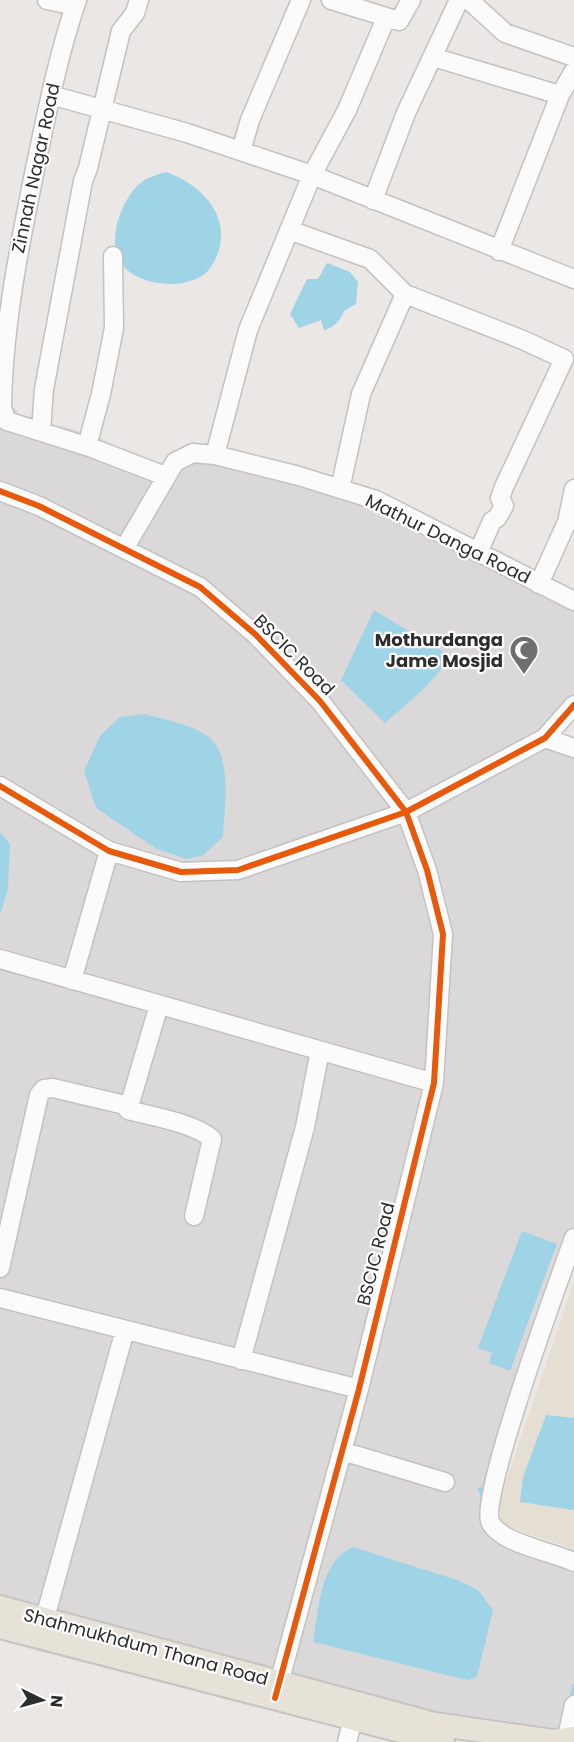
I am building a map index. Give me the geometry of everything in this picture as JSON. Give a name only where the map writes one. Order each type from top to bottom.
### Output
[{"type":"main road","name":"Shahmukhdum Thana Road","points":[[0,1607],[42,1628],[277,1690],[444,1726],[562,1741]]},
{"type":"main road","name":"Shahmukhdum Thana Road","points":[[0,1627],[42,1628]]},
{"type":"main road","name":"Shahmukhdum Thana Road","points":[[277,1690],[353,1719],[443,1742]]},
{"type":"street","points":[[47,0],[76,3]]},
{"type":"street","points":[[41,431],[44,389],[82,181],[88,168],[121,31],[135,13],[139,0]]},
{"type":"street","points":[[241,152],[250,120],[301,0]]},
{"type":"street","points":[[331,0],[399,21],[411,0]]},
{"type":"street","points":[[373,200],[406,113],[459,0]]},
{"type":"street","points":[[469,0],[505,33],[574,57]]},
{"type":"street","name":"Zinnah Nagar Road","points":[[76,3],[59,55],[15,268],[3,341],[2,408],[6,421],[87,446],[165,476]]},
{"type":"street","points":[[215,455],[248,330],[312,176],[347,110],[386,18]]},
{"type":"street","points":[[433,57],[560,95]]},
{"type":"street","points":[[499,251],[560,95],[574,71]]},
{"type":"street","points":[[51,95],[101,108],[312,176],[574,279]]},
{"type":"street","points":[[289,230],[370,259],[405,294],[569,357],[504,488],[500,498],[504,506],[497,518],[492,521],[478,554]]},
{"type":"street","points":[[87,446],[102,394],[114,328],[113,256]]},
{"type":"street","points":[[340,489],[361,394],[405,294]]},
{"type":"street","name":"Mathur Danga Road","points":[[124,549],[175,462],[193,453],[215,455],[376,500],[574,601]]},
{"type":"street","points":[[539,584],[567,522],[574,489]]},
{"type":"street","name":"BSCIC Road","points":[[0,491],[39,506],[200,587],[256,636],[320,701],[406,812],[427,870],[443,934],[434,1083],[342,1451],[277,1690]]},
{"type":"street","points":[[0,786],[109,851],[181,872],[238,870],[406,812],[545,738],[574,705]]},
{"type":"street","points":[[545,738],[574,748]]},
{"type":"street","points":[[72,980],[109,851]]},
{"type":"street","points":[[0,959],[434,1083]]},
{"type":"street","points":[[159,1005],[128,1110],[188,1127],[205,1133],[212,1139],[194,1216]]},
{"type":"street","points":[[241,1359],[305,1127],[320,1051]]},
{"type":"street","points":[[0,1268],[39,1095],[44,1089],[53,1088],[129,1106]]},
{"type":"street","points":[[574,1238],[511,1420],[489,1505],[490,1521],[502,1536],[574,1562]]},
{"type":"street","points":[[0,1298],[358,1389]]},
{"type":"street","points":[[42,1628],[125,1330]]},
{"type":"street","points":[[342,1451],[445,1482]]},
{"type":"street","points":[[562,1741],[574,1705]]},
{"type":"street","points":[[347,1742],[353,1719]]},
{"type":"shaded area","points":[[0,308],[13,311],[7,387],[12,405],[24,419],[65,427],[102,439],[169,471],[198,453],[309,473],[574,594],[574,716],[556,736],[574,743],[574,1252],[511,1420],[490,1521],[574,1566],[574,1720],[570,1742],[0,1624]]},
{"type":"shaded area","points":[[574,1281],[574,1549],[510,1527],[500,1520],[500,1499]]},
{"type":"water","points":[[166,172],[181,178],[205,197],[214,209],[221,236],[211,267],[203,275],[193,280],[169,284],[143,279],[124,267],[118,258],[115,236],[120,214],[137,186],[143,181]]},
{"type":"water","points":[[327,263],[350,272],[358,282],[356,304],[344,311],[330,328],[324,330],[321,320],[299,328],[290,314],[307,279],[318,279]]},
{"type":"water","points":[[374,610],[450,656],[429,684],[385,723],[341,680]]},
{"type":"water","points":[[144,714],[178,723],[203,733],[217,747],[222,758],[226,785],[223,837],[202,856],[186,859],[155,848],[96,808],[84,771],[100,736],[120,717]]},
{"type":"water","points":[[0,832],[10,844],[8,889],[0,915]]},
{"type":"water","points":[[522,1231],[557,1244],[510,1371],[489,1363],[492,1353],[478,1348]]},
{"type":"water","points":[[546,1415],[574,1418],[574,1510],[520,1502],[523,1477]]},
{"type":"water","points":[[353,1547],[457,1580],[478,1590],[493,1610],[477,1677],[468,1680],[458,1678],[313,1642],[319,1602],[327,1575],[333,1563]]},
{"type":"waterway","points":[[480,1489],[485,1500]]},
{"type":"waterway","points":[[571,1701],[574,1686]]},
{"type":"cycle path","points":[[0,491],[39,506],[200,587],[256,635],[320,701],[406,812],[427,870],[443,934],[434,1083],[359,1389],[275,1698]]},
{"type":"cycle path","points":[[0,786],[109,851],[181,872],[238,870],[406,812],[545,738],[574,705]]},
{"type":"place","name":"Mothurdanga Jame Mosjid","points":[[524,676]]}]
